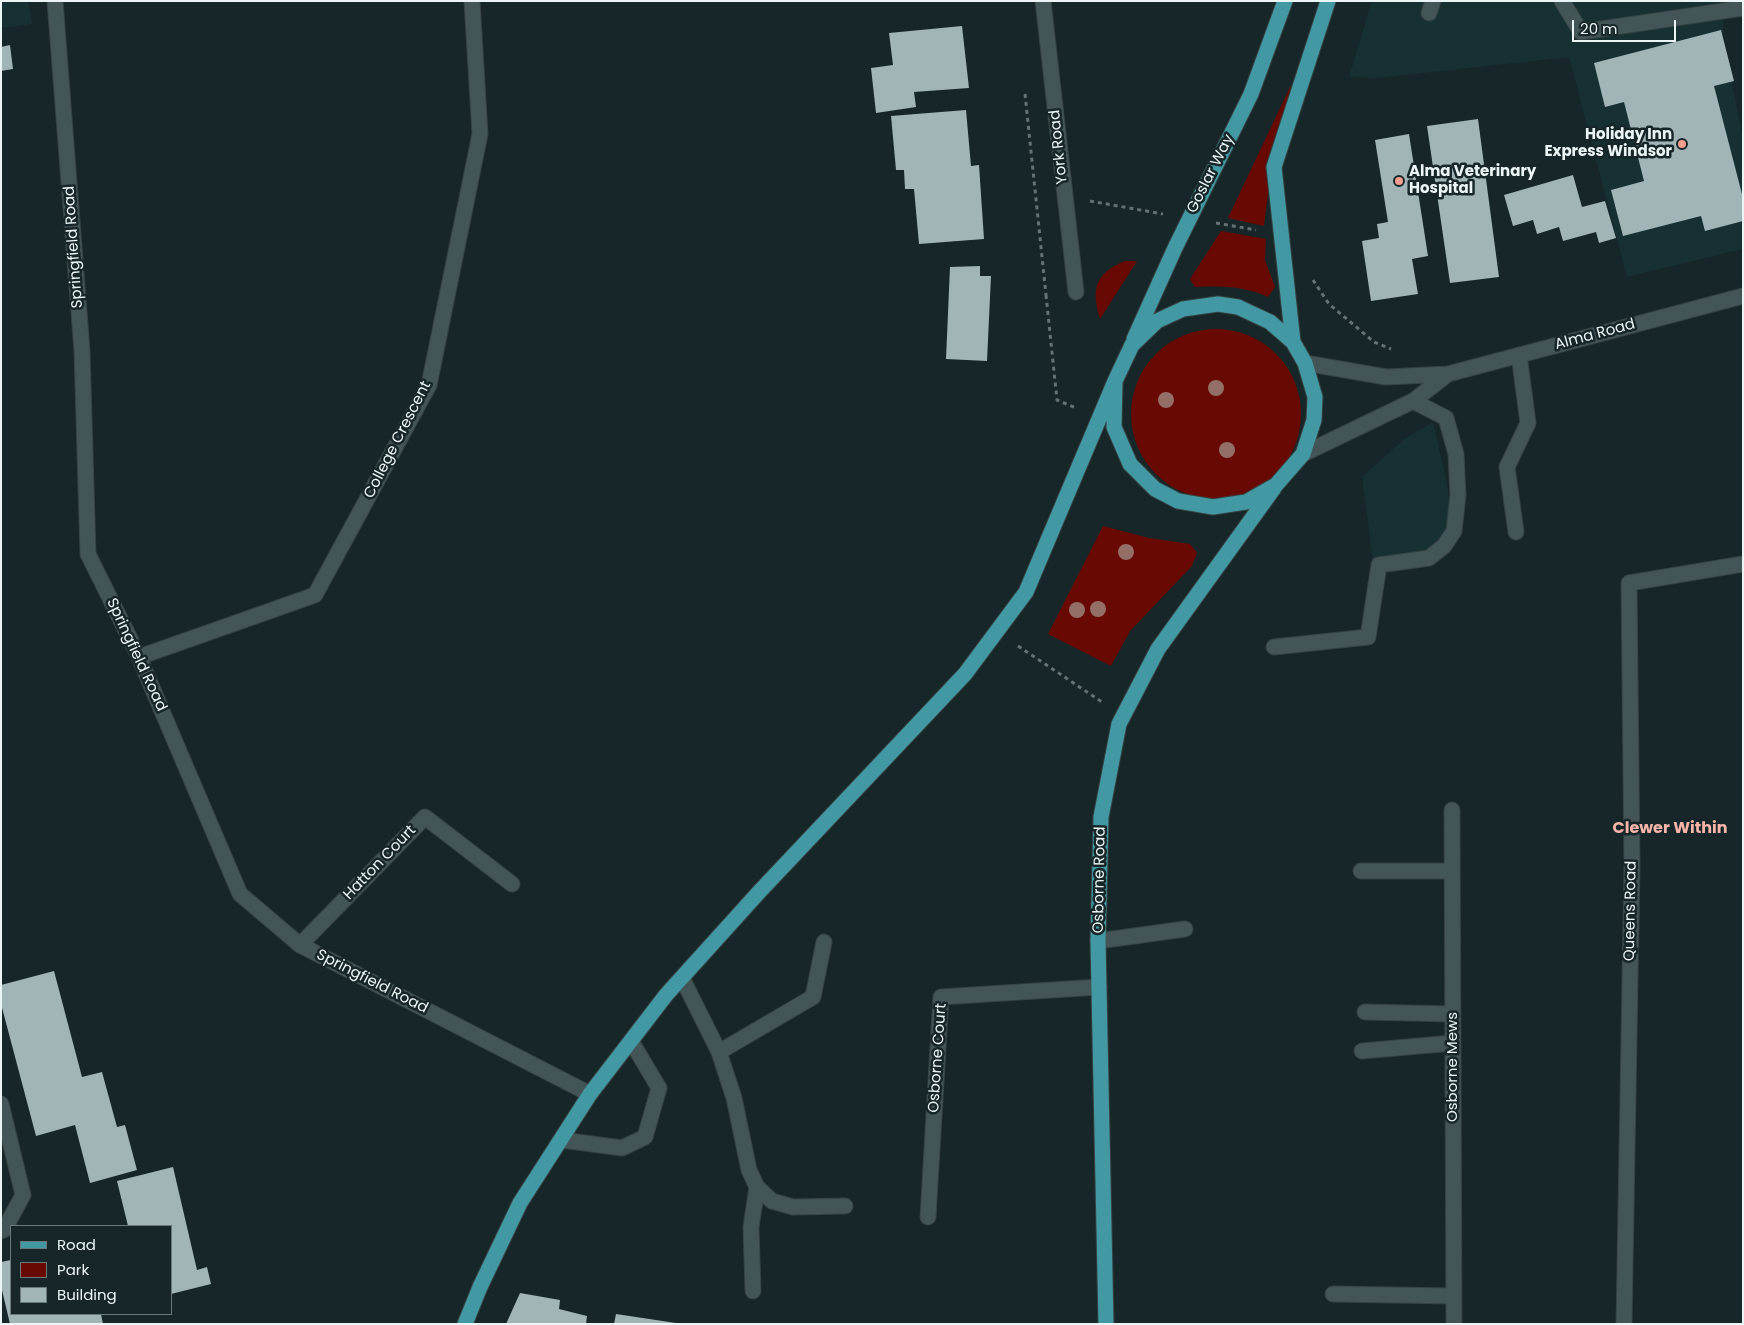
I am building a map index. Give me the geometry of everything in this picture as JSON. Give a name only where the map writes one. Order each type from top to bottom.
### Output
[{"type":"main road","name":"Goslar Way","points":[[464,1324],[520,1203],[590,1094],[682,978],[760,891],[965,674],[1026,592],[1099,418],[1174,248],[1251,94],[1285,1]]},
{"type":"main road","points":[[1293,342],[1274,167],[1328,1]]},
{"type":"main road","points":[[1115,381],[1114,427],[1130,464],[1156,489],[1178,501],[1213,507],[1246,502],[1276,485],[1303,454],[1314,420],[1314,397],[1305,363],[1293,342],[1270,322],[1238,307],[1218,304],[1183,309],[1157,321],[1132,345]]},
{"type":"main road","name":"Osborne Road","points":[[1106,1324],[1098,941],[1101,817],[1119,724],[1158,648],[1276,485]]},
{"type":"street","name":"Springfield Road","points":[[55,1],[82,351],[88,554],[139,657],[240,894],[300,945],[590,1094]]},
{"type":"street","name":"College Crescent","points":[[139,657],[316,595],[429,384],[480,134],[472,1]]},
{"type":"street","name":"York Road","points":[[1043,1],[1076,292]]},
{"type":"street","points":[[1562,1],[1581,32],[1743,8]]},
{"type":"street","name":"Alma Road","points":[[1305,363],[1386,377],[1448,374],[1743,296]]},
{"type":"street","points":[[1516,532],[1507,467],[1528,423],[1519,355]]},
{"type":"street","name":"Alma Road","points":[[1303,454],[1413,401],[1448,374]]},
{"type":"street","points":[[1274,647],[1368,637],[1379,565],[1429,558],[1444,546],[1454,530],[1458,495],[1456,454],[1446,418],[1413,401]]},
{"type":"street","name":"Queens Road","points":[[1624,1324],[1632,865],[1629,583],[1743,564]]},
{"type":"street","name":"Osborne Mews","points":[[1452,810],[1454,1324]]},
{"type":"street","name":"Hatton Court","points":[[300,945],[425,817],[512,884]]},
{"type":"street","points":[[1362,871],[1452,871]]},
{"type":"street","points":[[1098,941],[1185,929]]},
{"type":"street","points":[[719,1052],[813,997],[824,942]]},
{"type":"street","points":[[682,978],[719,1052],[734,1098],[749,1170],[757,1187],[772,1201],[793,1206],[845,1206]]},
{"type":"street","name":"Osborne Court","points":[[928,1217],[941,997],[1099,987]]},
{"type":"street","points":[[1365,1012],[1453,1014]]},
{"type":"street","points":[[562,1140],[622,1148],[645,1137],[659,1088],[631,1041]]},
{"type":"street","points":[[1362,1051],[1453,1043]]},
{"type":"street","points":[[1,1104],[23,1195],[4,1230],[1,1231]]},
{"type":"street","points":[[753,1291],[751,1227],[757,1187]]},
{"type":"street","points":[[1333,1294],[1454,1296]]},
{"type":"path","points":[[1025,90],[1057,400],[1099,418]]},
{"type":"path","points":[[1046,295],[1076,292]]},
{"type":"path","points":[[997,632],[1123,716]]},
{"type":"shaded area","points":[[1,1],[28,1],[32,24],[1,28]]},
{"type":"shaded area","points":[[1372,1],[1724,1],[1723,37],[1743,139],[1743,249],[1627,277],[1569,57],[1377,78],[1349,77]]},
{"type":"shaded area","points":[[1433,422],[1447,483],[1454,538],[1447,547],[1378,562],[1373,561],[1362,477],[1404,439]]},
{"type":"green space","points":[[1290,87],[1296,88],[1271,169],[1264,226],[1228,218]]},
{"type":"green space","points":[[1221,231],[1266,239],[1265,260],[1275,287],[1268,297],[1259,293],[1232,288],[1195,287],[1190,279]]},
{"type":"green space","points":[[1125,261],[1137,261],[1100,319],[1096,299],[1098,283],[1107,271]]},
{"type":"green space","points":[[1224,329],[1249,335],[1270,348],[1282,360],[1298,389],[1301,414],[1300,431],[1295,447],[1282,468],[1270,480],[1241,496],[1208,499],[1183,493],[1162,480],[1150,468],[1134,439],[1131,406],[1137,381],[1150,360],[1162,348],[1191,332]]},
{"type":"green space","points":[[1103,526],[1149,538],[1190,544],[1197,553],[1192,566],[1130,631],[1111,666],[1048,634]]},
{"type":"building","points":[[962,26],[969,88],[914,92],[916,107],[876,113],[871,68],[893,65],[889,33]]},
{"type":"building","name":"Holiday Inn Express Windsor","points":[[1721,30],[1734,81],[1714,86],[1743,198],[1743,221],[1705,231],[1701,216],[1623,236],[1611,190],[1644,181],[1624,102],[1605,107],[1594,63]]},
{"type":"building","points":[[10,45],[13,69],[1,71],[1,47]]},
{"type":"building","points":[[966,110],[971,166],[979,165],[984,239],[919,244],[914,189],[905,189],[904,170],[896,170],[891,116]]},
{"type":"building","points":[[1478,119],[1499,277],[1450,283],[1427,126]]},
{"type":"building","name":"Alma Veterinary Hospital","points":[[1409,134],[1428,256],[1412,259],[1418,294],[1371,301],[1362,241],[1379,238],[1377,224],[1388,222],[1375,140]]},
{"type":"building","points":[[1573,175],[1582,207],[1605,201],[1616,238],[1599,243],[1596,232],[1563,241],[1559,227],[1537,234],[1533,220],[1513,226],[1504,195]]},
{"type":"building","points":[[980,266],[980,276],[991,276],[987,361],[946,359],[950,267]]},
{"type":"building","points":[[54,971],[82,1077],[102,1072],[117,1127],[125,1125],[137,1170],[90,1183],[75,1125],[36,1136],[1,1004],[1,985]]},
{"type":"building","points":[[173,1167],[197,1270],[207,1267],[211,1284],[172,1294],[172,1225],[128,1225],[117,1181]]},
{"type":"building","points":[[10,1260],[10,1315],[101,1315],[103,1324],[10,1324],[1,1286],[1,1262]]},
{"type":"building","points":[[520,1293],[560,1300],[559,1309],[587,1316],[586,1324],[506,1324]]},
{"type":"building","points":[[616,1314],[676,1323],[676,1324],[614,1324]]},
{"type":"place","name":"Holiday Inn Express Windsor","points":[[1682,144]]},
{"type":"place","name":"Alma Veterinary Hospital","points":[[1399,181]]},
{"type":"district","name":"Clewer Within","points":[[1670,829]]}]
